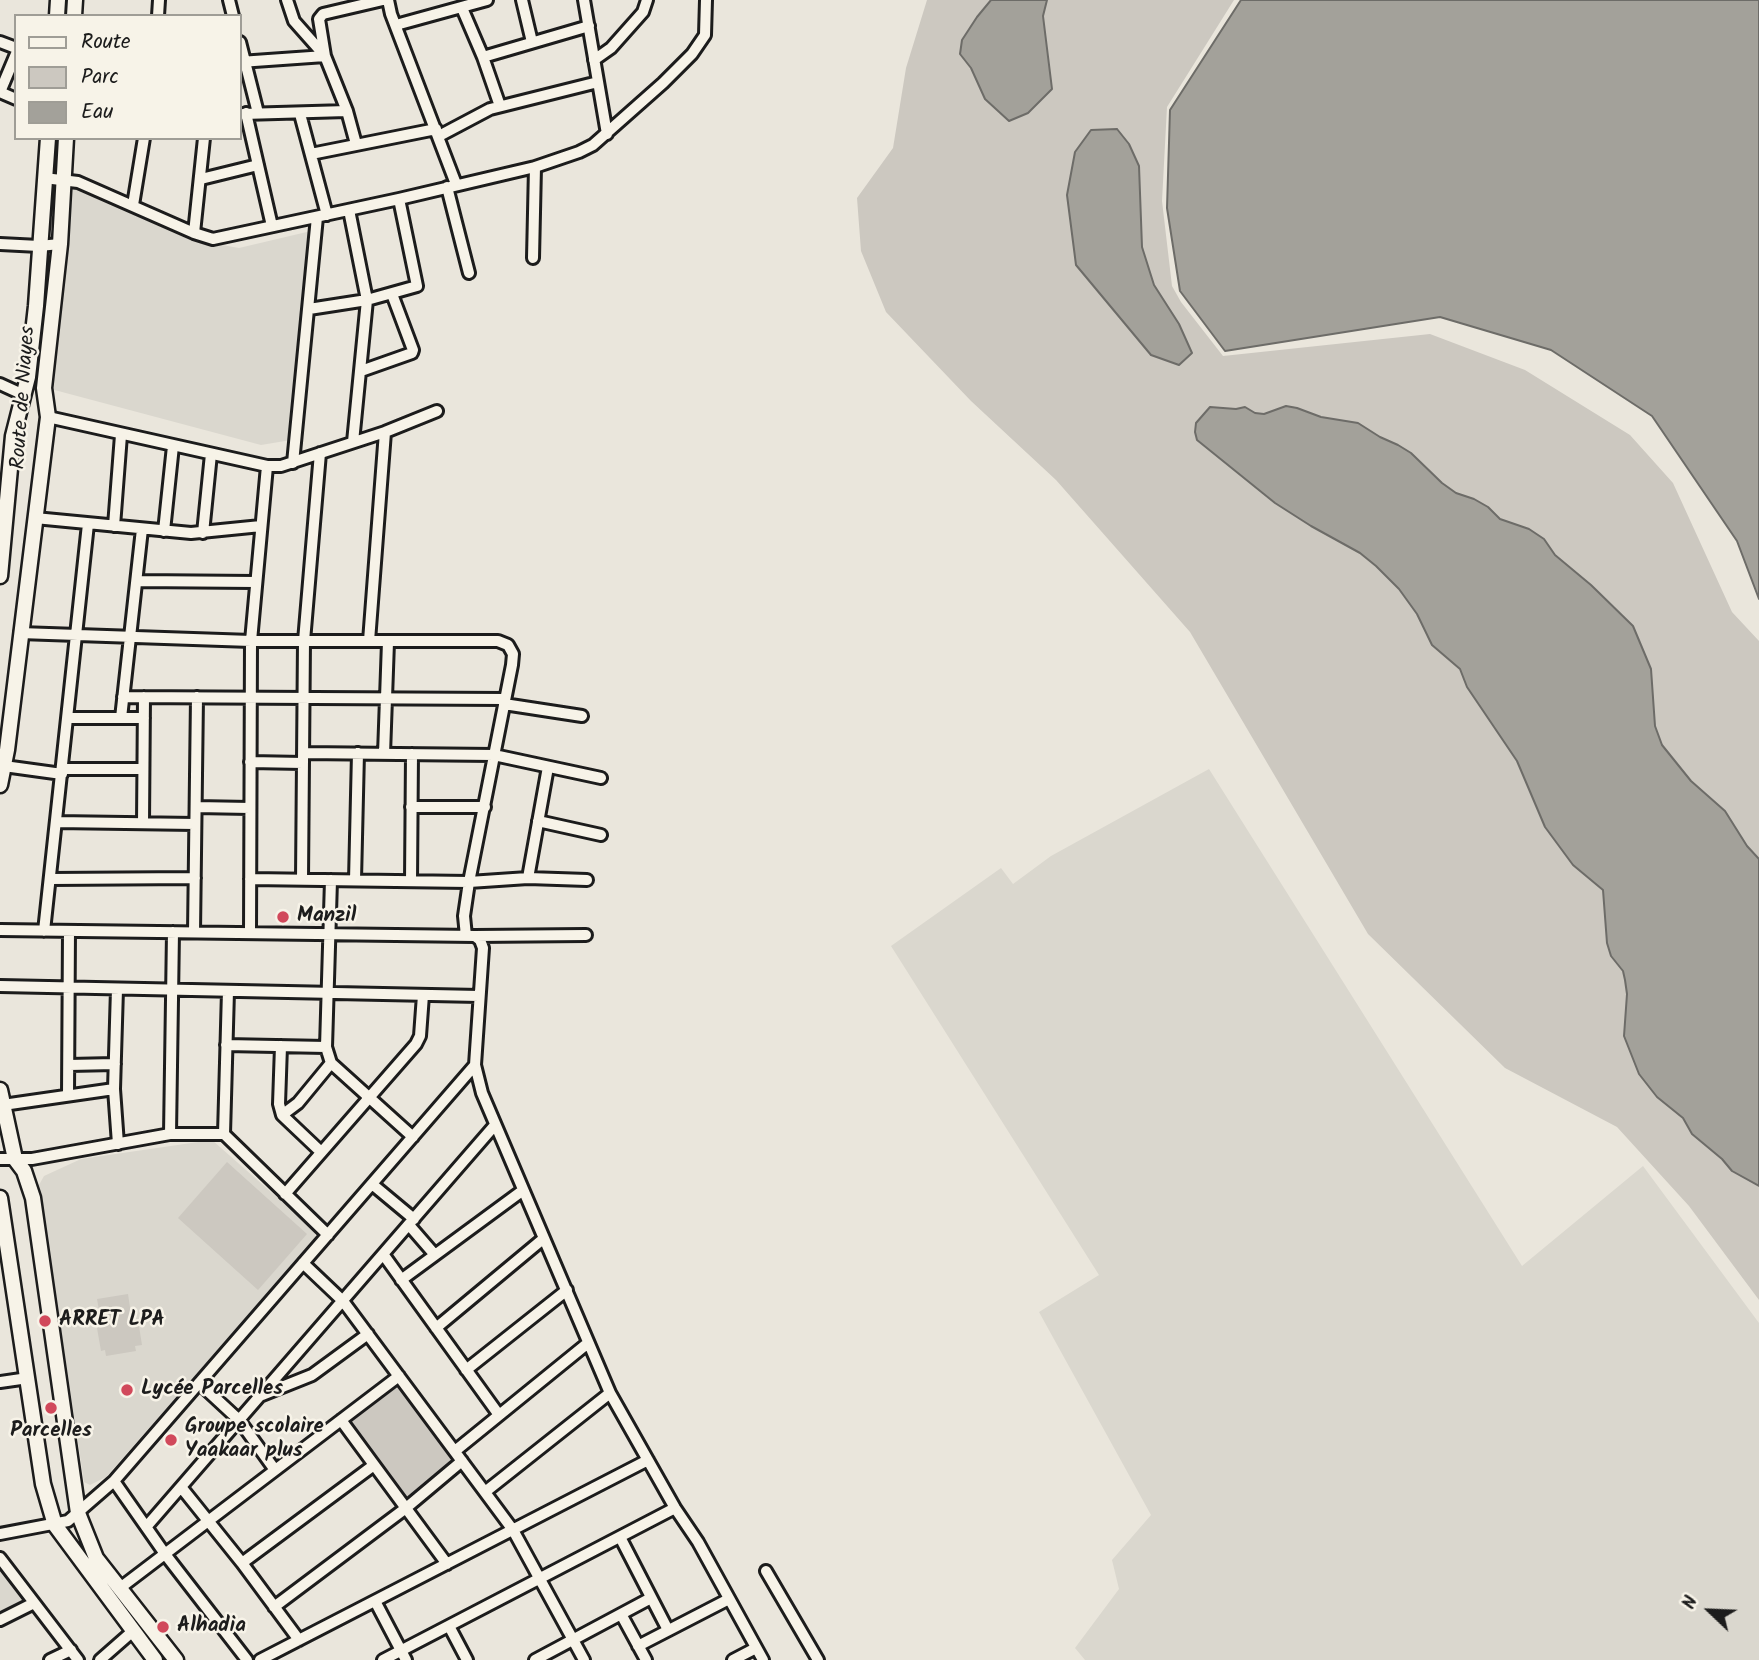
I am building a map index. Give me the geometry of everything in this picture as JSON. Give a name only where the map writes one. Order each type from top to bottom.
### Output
[{"type":"main road","name":"Route de Niayes","points":[[0,576],[10,485],[6,447],[24,395],[36,306],[48,140]]},
{"type":"main road","name":"Route de Niayes","points":[[0,785],[48,417],[44,388],[60,244],[66,140]]},
{"type":"main road","points":[[1,1098],[7,1159],[29,1182],[34,1208],[78,1513],[96,1558],[176,1660]]},
{"type":"main road","points":[[0,1198],[43,1484],[55,1525],[155,1660]]},
{"type":"street","points":[[286,0],[294,21],[325,56]]},
{"type":"street","points":[[356,144],[348,111],[325,56],[320,16],[386,0],[438,133],[452,186],[469,273]]},
{"type":"street","points":[[396,26],[487,0]]},
{"type":"street","points":[[522,0],[532,42]]},
{"type":"street","points":[[584,0],[607,134]]},
{"type":"street","points":[[594,60],[619,39],[643,12],[647,0]]},
{"type":"street","points":[[44,178],[78,182],[194,233],[214,239],[535,167],[579,152],[607,134],[692,54],[705,35],[706,0]]},
{"type":"street","points":[[462,8],[500,106]]},
{"type":"street","points":[[483,57],[589,26]]},
{"type":"street","points":[[0,92],[14,56]]},
{"type":"street","points":[[272,226],[248,114],[242,61],[325,56]]},
{"type":"street","points":[[311,153],[438,133],[500,106],[598,82]]},
{"type":"street","points":[[248,114],[348,111]]},
{"type":"street","points":[[293,463],[322,216],[311,153],[300,114]]},
{"type":"street","points":[[133,205],[144,140]]},
{"type":"street","points":[[194,233],[204,140]]},
{"type":"street","points":[[201,179],[258,165]]},
{"type":"street","points":[[533,258],[535,167]]},
{"type":"street","points":[[309,309],[367,300],[417,286],[399,199]]},
{"type":"street","points":[[349,210],[367,300],[353,442]]},
{"type":"street","points":[[0,244],[60,244]]},
{"type":"street","points":[[361,371],[412,352],[413,346],[392,294]]},
{"type":"street","points":[[0,384],[24,395]]},
{"type":"street","points":[[48,417],[267,466],[281,466],[385,432],[437,411]]},
{"type":"street","points":[[369,641],[385,432]]},
{"type":"street","points":[[114,526],[121,435]]},
{"type":"street","points":[[164,531],[173,446]]},
{"type":"street","points":[[302,879],[304,641],[320,453]]},
{"type":"street","points":[[203,533],[211,454]]},
{"type":"street","points":[[250,933],[251,641],[267,466]]},
{"type":"street","points":[[35,518],[203,533],[261,526]]},
{"type":"street","points":[[44,931],[88,524]]},
{"type":"street","points":[[121,718],[142,529]]},
{"type":"street","points":[[137,582],[255,582]]},
{"type":"street","points":[[20,633],[251,641],[504,643],[513,654],[464,916],[470,936]]},
{"type":"street","points":[[384,754],[388,642]]},
{"type":"street","points":[[123,697],[386,698],[505,702],[582,716]]},
{"type":"street","points":[[143,823],[144,697]]},
{"type":"street","points":[[194,932],[197,697]]},
{"type":"street","points":[[68,718],[144,718]]},
{"type":"street","points":[[250,762],[358,753],[494,755],[601,779]]},
{"type":"street","points":[[355,880],[358,753]]},
{"type":"street","points":[[411,881],[412,754]]},
{"type":"street","points":[[4,766],[62,772],[143,769]]},
{"type":"street","points":[[528,878],[548,767]]},
{"type":"street","points":[[196,807],[250,808]]},
{"type":"street","points":[[411,807],[485,807]]},
{"type":"street","points":[[538,821],[601,835]]},
{"type":"street","points":[[56,822],[195,824]]},
{"type":"street","points":[[50,878],[195,878]]},
{"type":"street","points":[[250,878],[470,882],[528,878],[587,880]]},
{"type":"street","points":[[331,880],[326,1048],[331,1063],[413,1137]]},
{"type":"street","points":[[0,930],[586,935]]},
{"type":"street","points":[[68,1095],[69,931]]},
{"type":"street","points":[[170,1134],[173,932]]},
{"type":"street","points":[[470,936],[480,940],[483,948],[475,1065],[482,1093],[610,1393],[675,1508],[698,1542],[763,1660]]},
{"type":"street","points":[[0,986],[479,996]]},
{"type":"street","points":[[117,989],[114,1089],[118,1144]]},
{"type":"street","points":[[224,1134],[228,991]]},
{"type":"street","points":[[285,1194],[418,1041],[423,995]]},
{"type":"street","points":[[226,1045],[326,1048]]},
{"type":"street","points":[[282,1046],[279,1104],[282,1115],[321,1152]]},
{"type":"street","points":[[282,1115],[298,1104],[331,1063]]},
{"type":"street","points":[[69,1065],[115,1064]]},
{"type":"street","points":[[0,1534],[68,1521],[114,1481],[475,1065]]},
{"type":"street","points":[[1,1098],[68,1095],[114,1089]]},
{"type":"street","points":[[147,1526],[495,1125]]},
{"type":"street","points":[[7,1159],[32,1159],[170,1134],[224,1134],[328,1235]]},
{"type":"street","points":[[372,1184],[411,1222],[435,1255]]},
{"type":"street","points":[[401,1280],[522,1191]]},
{"type":"street","points":[[436,1328],[543,1239]]},
{"type":"street","points":[[383,1254],[499,1415]]},
{"type":"street","points":[[303,1263],[343,1301],[513,1530],[584,1660]]},
{"type":"street","points":[[466,1370],[567,1290]]},
{"type":"street","points":[[260,1396],[312,1375],[368,1334]]},
{"type":"street","points":[[455,1451],[588,1343]]},
{"type":"street","points":[[120,1588],[399,1376]]},
{"type":"street","points":[[0,1382],[28,1378]]},
{"type":"street","points":[[199,1383],[239,1420],[275,1471]]},
{"type":"street","points":[[485,1492],[610,1393]]},
{"type":"street","points":[[341,1420],[447,1564]]},
{"type":"street","points":[[260,1660],[648,1460]]},
{"type":"street","points":[[274,1607],[406,1508],[462,1461]]},
{"type":"street","points":[[242,1563],[374,1465]]},
{"type":"street","points":[[114,1481],[165,1554],[247,1660]]},
{"type":"street","points":[[181,1487],[299,1640]]},
{"type":"street","points":[[383,1660],[404,1655],[449,1626],[675,1508]]},
{"type":"street","points":[[620,1537],[668,1630]]},
{"type":"street","points":[[0,1559],[78,1660]]},
{"type":"street","points":[[766,1571],[818,1660]]},
{"type":"street","points":[[536,1660],[652,1598]]},
{"type":"street","points":[[638,1646],[729,1599]]},
{"type":"street","points":[[375,1601],[404,1655]]},
{"type":"street","points":[[0,1620],[34,1603]]},
{"type":"street","points":[[621,1614],[646,1660]]},
{"type":"street","points":[[449,1626],[467,1660]]},
{"type":"street","points":[[100,1660],[133,1631]]},
{"type":"street","points":[[733,1660],[756,1648]]},
{"type":"street","points":[[50,1660],[71,1650]]},
{"type":"shaded area","points":[[71,183],[188,239],[239,248],[311,231],[291,440],[261,445],[47,388]]},
{"type":"shaded area","points":[[1209,769],[1522,1266],[1643,1166],[1759,1323],[1759,1660],[1085,1660],[1075,1648],[1119,1589],[1112,1560],[1151,1515],[1039,1312],[1099,1275],[891,946],[1001,868],[1013,884],[1051,856]]},
{"type":"shaded area","name":"Lycée Parcelles","points":[[212,1140],[314,1230],[316,1238],[106,1477],[90,1485],[84,1482],[39,1185],[44,1176],[81,1159]]},
{"type":"shaded area","points":[[0,1566],[28,1601],[0,1617]]},
{"type":"green space","points":[[927,0],[1234,0],[1167,107],[1162,201],[1172,286],[1181,302],[1223,356],[1430,334],[1525,370],[1630,435],[1673,483],[1732,612],[1759,641],[1759,1300],[1689,1206],[1617,1127],[1505,1068],[1368,934],[1190,632],[1056,480],[971,401],[886,312],[861,251],[857,198],[893,148],[906,68]]},
{"type":"green space","points":[[227,1162],[307,1234],[258,1290],[178,1218]]},
{"type":"green space","points":[[128,1294],[132,1321],[138,1320],[142,1345],[135,1346],[136,1351],[106,1356],[105,1350],[101,1351],[97,1328],[102,1327],[97,1299]]},
{"type":"green space","points":[[399,1384],[457,1461],[406,1500],[348,1423]]},
{"type":"water","points":[[991,0],[1047,0],[1043,16],[1052,89],[1028,113],[1009,121],[985,99],[971,68],[960,54],[962,40]]},
{"type":"water","points":[[1241,0],[1759,0],[1759,599],[1737,541],[1652,416],[1551,350],[1440,317],[1225,351],[1180,291],[1167,208],[1170,110]]},
{"type":"water","points":[[1117,129],[1129,144],[1139,166],[1142,247],[1154,285],[1179,324],[1192,353],[1179,365],[1151,355],[1076,265],[1067,195],[1075,152],[1091,130]]},
{"type":"water","points":[[1286,406],[1321,417],[1358,423],[1411,453],[1456,493],[1474,499],[1488,507],[1500,519],[1529,529],[1544,539],[1555,555],[1633,626],[1651,669],[1655,726],[1662,745],[1691,781],[1725,811],[1747,846],[1759,859],[1759,1186],[1732,1171],[1692,1134],[1683,1118],[1657,1097],[1639,1074],[1624,1036],[1627,994],[1625,980],[1623,971],[1611,956],[1607,943],[1603,890],[1573,865],[1545,827],[1517,761],[1467,687],[1460,669],[1432,645],[1417,614],[1399,589],[1376,566],[1360,553],[1275,503],[1197,440],[1196,423],[1210,407],[1245,407],[1255,413],[1264,414]]},
{"type":"place","name":"Manzil","points":[[283,917]]},
{"type":"place","name":"ARRET LPA","points":[[45,1321]]},
{"type":"place","name":"Lycée Parcelles","points":[[127,1390]]},
{"type":"place","name":"Parcelles","points":[[51,1408]]},
{"type":"place","name":"Groupe scolaire Yaakaar plus","points":[[171,1440]]},
{"type":"place","name":"Alhadia","points":[[163,1627]]}]
